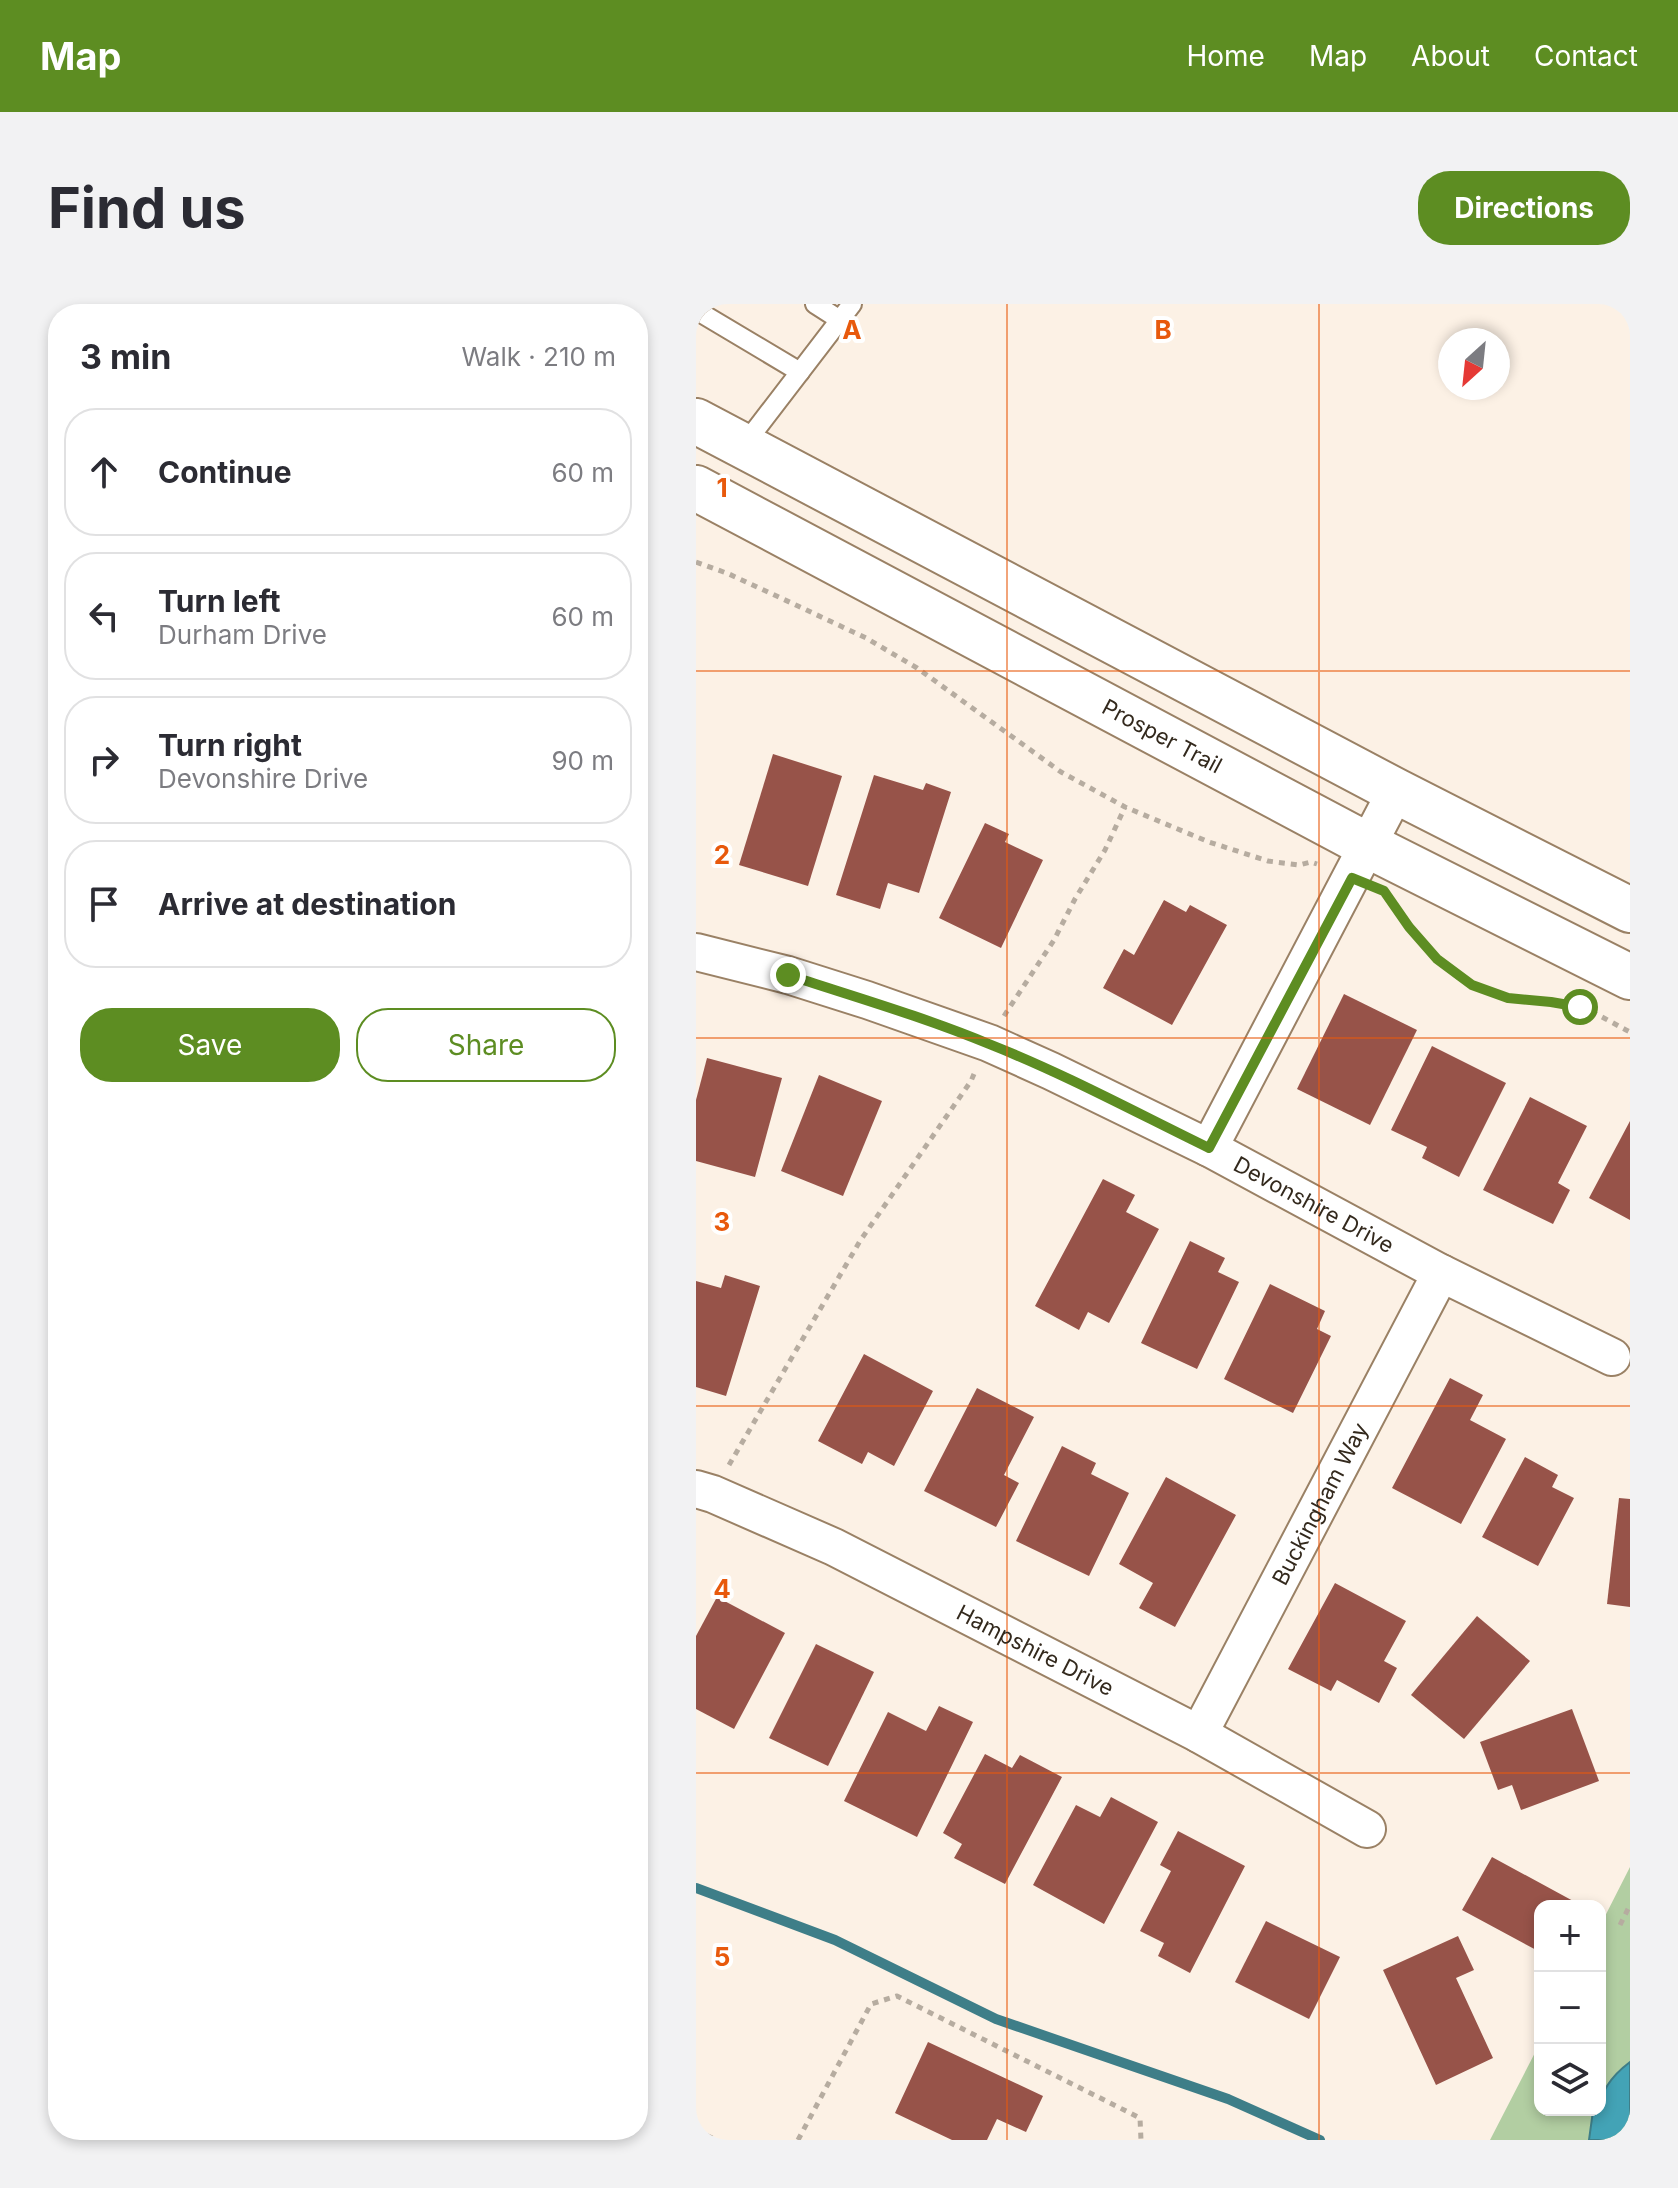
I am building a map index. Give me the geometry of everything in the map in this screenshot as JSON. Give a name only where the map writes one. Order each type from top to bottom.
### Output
[{"type":"main road","points":[[696,421],[1396,791],[1630,910]]},
{"type":"main road","points":[[706,493],[744,445]]},
{"type":"main road","name":"Prosper Trail","points":[[706,493],[1360,862],[1630,977]]},
{"type":"street","points":[[1209,1148],[1396,791]]},
{"type":"street","name":"Devonshire Drive","points":[[696,952],[788,975],[989,1043],[1209,1148],[1441,1273],[1612,1357]]},
{"type":"street","name":"Buckingham Way","points":[[1199,1734],[1441,1273]]},
{"type":"street","name":"Hampshire Drive","points":[[709,1482],[713,1494],[834,1547],[1199,1734],[1367,1829]]},
{"type":"lane","points":[[815,304],[840,320]]},
{"type":"lane","points":[[744,445],[852,304]]},
{"type":"lane","points":[[696,310],[800,372]]},
{"type":"path","points":[[696,562],[798,606],[905,660],[1061,772],[1125,807],[1209,842],[1268,861],[1299,865],[1311,862],[1360,862],[1437,959],[1472,985],[1508,998],[1580,1007],[1630,1032]]},
{"type":"path","points":[[1000,1024],[1054,940],[1105,850],[1125,807]]},
{"type":"path","points":[[709,1482],[860,1241],[971,1081],[977,1065]]},
{"type":"path","points":[[1620,1925],[1630,1905]]},
{"type":"path","points":[[798,2140],[871,2004],[897,1996],[1140,2118],[1141,2140]]},
{"type":"path","points":[[696,2130],[716,2140]]},
{"type":"green space","points":[[1630,1867],[1630,2140],[1490,2140],[1534,2055],[1534,2116],[1606,2116],[1606,1914]]},
{"type":"water","points":[[1630,2062],[1630,2140],[1589,2140],[1592,2116],[1606,2116],[1606,2088]]},
{"type":"building","points":[[773,754],[842,776],[808,886],[739,865]]},
{"type":"building","points":[[874,775],[923,790],[926,783],[951,792],[919,893],[888,883],[880,909],[836,895]]},
{"type":"building","points":[[985,823],[1009,834],[1005,842],[1043,860],[1001,948],[939,918]]},
{"type":"building","points":[[1164,900],[1186,912],[1190,905],[1227,925],[1172,1025],[1103,988],[1124,949],[1134,955]]},
{"type":"building","points":[[1344,994],[1417,1030],[1370,1125],[1297,1089]]},
{"type":"building","points":[[1432,1046],[1506,1083],[1459,1177],[1422,1158],[1427,1147],[1391,1130]]},
{"type":"building","points":[[707,1058],[782,1078],[755,1177],[696,1161],[696,1100]]},
{"type":"building","points":[[819,1075],[882,1101],[843,1196],[781,1171]]},
{"type":"building","points":[[1530,1097],[1587,1126],[1558,1183],[1570,1190],[1553,1224],[1483,1190]]},
{"type":"building","points":[[1630,1121],[1630,1220],[1589,1198]]},
{"type":"building","points":[[1103,1179],[1135,1195],[1126,1212],[1159,1229],[1109,1323],[1088,1312],[1079,1330],[1035,1306]]},
{"type":"building","points":[[1190,1241],[1225,1258],[1218,1272],[1239,1282],[1197,1369],[1141,1343]]},
{"type":"building","points":[[725,1275],[760,1286],[726,1396],[696,1387],[696,1281],[721,1288]]},
{"type":"building","points":[[1270,1284],[1325,1311],[1317,1329],[1331,1336],[1293,1413],[1224,1379]]},
{"type":"building","points":[[864,1354],[933,1391],[894,1466],[868,1452],[862,1464],[818,1441]]},
{"type":"building","points":[[1450,1378],[1483,1395],[1470,1420],[1506,1439],[1461,1524],[1392,1488]]},
{"type":"building","points":[[977,1388],[1034,1417],[1004,1475],[1019,1483],[996,1527],[924,1491]]},
{"type":"building","points":[[1062,1446],[1096,1463],[1091,1474],[1129,1493],[1089,1576],[1016,1541]]},
{"type":"building","points":[[1525,1457],[1558,1475],[1552,1487],[1574,1498],[1538,1566],[1482,1537]]},
{"type":"building","points":[[1166,1477],[1236,1515],[1175,1627],[1139,1608],[1153,1583],[1119,1564]]},
{"type":"building","points":[[1619,1498],[1630,1499],[1630,1607],[1607,1604]]},
{"type":"building","points":[[1335,1583],[1406,1621],[1384,1661],[1397,1668],[1379,1703],[1337,1680],[1331,1691],[1288,1669]]},
{"type":"building","points":[[717,1597],[785,1633],[734,1729],[696,1709],[696,1636]]},
{"type":"building","points":[[1477,1616],[1530,1661],[1464,1739],[1411,1695]]},
{"type":"building","points":[[816,1644],[874,1672],[828,1766],[769,1738]]},
{"type":"building","points":[[939,1706],[973,1722],[917,1837],[844,1801],[888,1712],[926,1731]]},
{"type":"building","points":[[1572,1709],[1599,1781],[1521,1810],[1512,1785],[1498,1790],[1480,1742]]},
{"type":"building","points":[[985,1754],[1012,1768],[1020,1755],[1062,1777],[1005,1884],[954,1858],[962,1844],[943,1833]]},
{"type":"building","points":[[1111,1797],[1158,1822],[1104,1924],[1033,1885],[1076,1805],[1100,1817]]},
{"type":"building","points":[[1178,1831],[1245,1866],[1190,1973],[1158,1956],[1164,1943],[1140,1931],[1171,1871],[1160,1865]]},
{"type":"building","points":[[1492,1857],[1571,1900],[1534,1900],[1534,1949],[1462,1910]]},
{"type":"building","points":[[1266,1921],[1340,1957],[1309,2019],[1235,1982]]},
{"type":"building","points":[[1458,1936],[1474,1970],[1456,1978],[1493,2058],[1436,2085],[1383,1970]]},
{"type":"building","points":[[928,2042],[1043,2096],[1026,2132],[997,2119],[987,2140],[952,2140],[895,2113]]},
{"type":"waterway","points":[[696,1888],[835,1940],[996,2019],[1228,2099],[1320,2140]]},
{"type":"route","points":[[788,975],[989,1043],[1209,1148],[1352,878],[1384,891],[1409,927],[1437,959],[1472,985],[1508,998],[1580,1007]]}]
